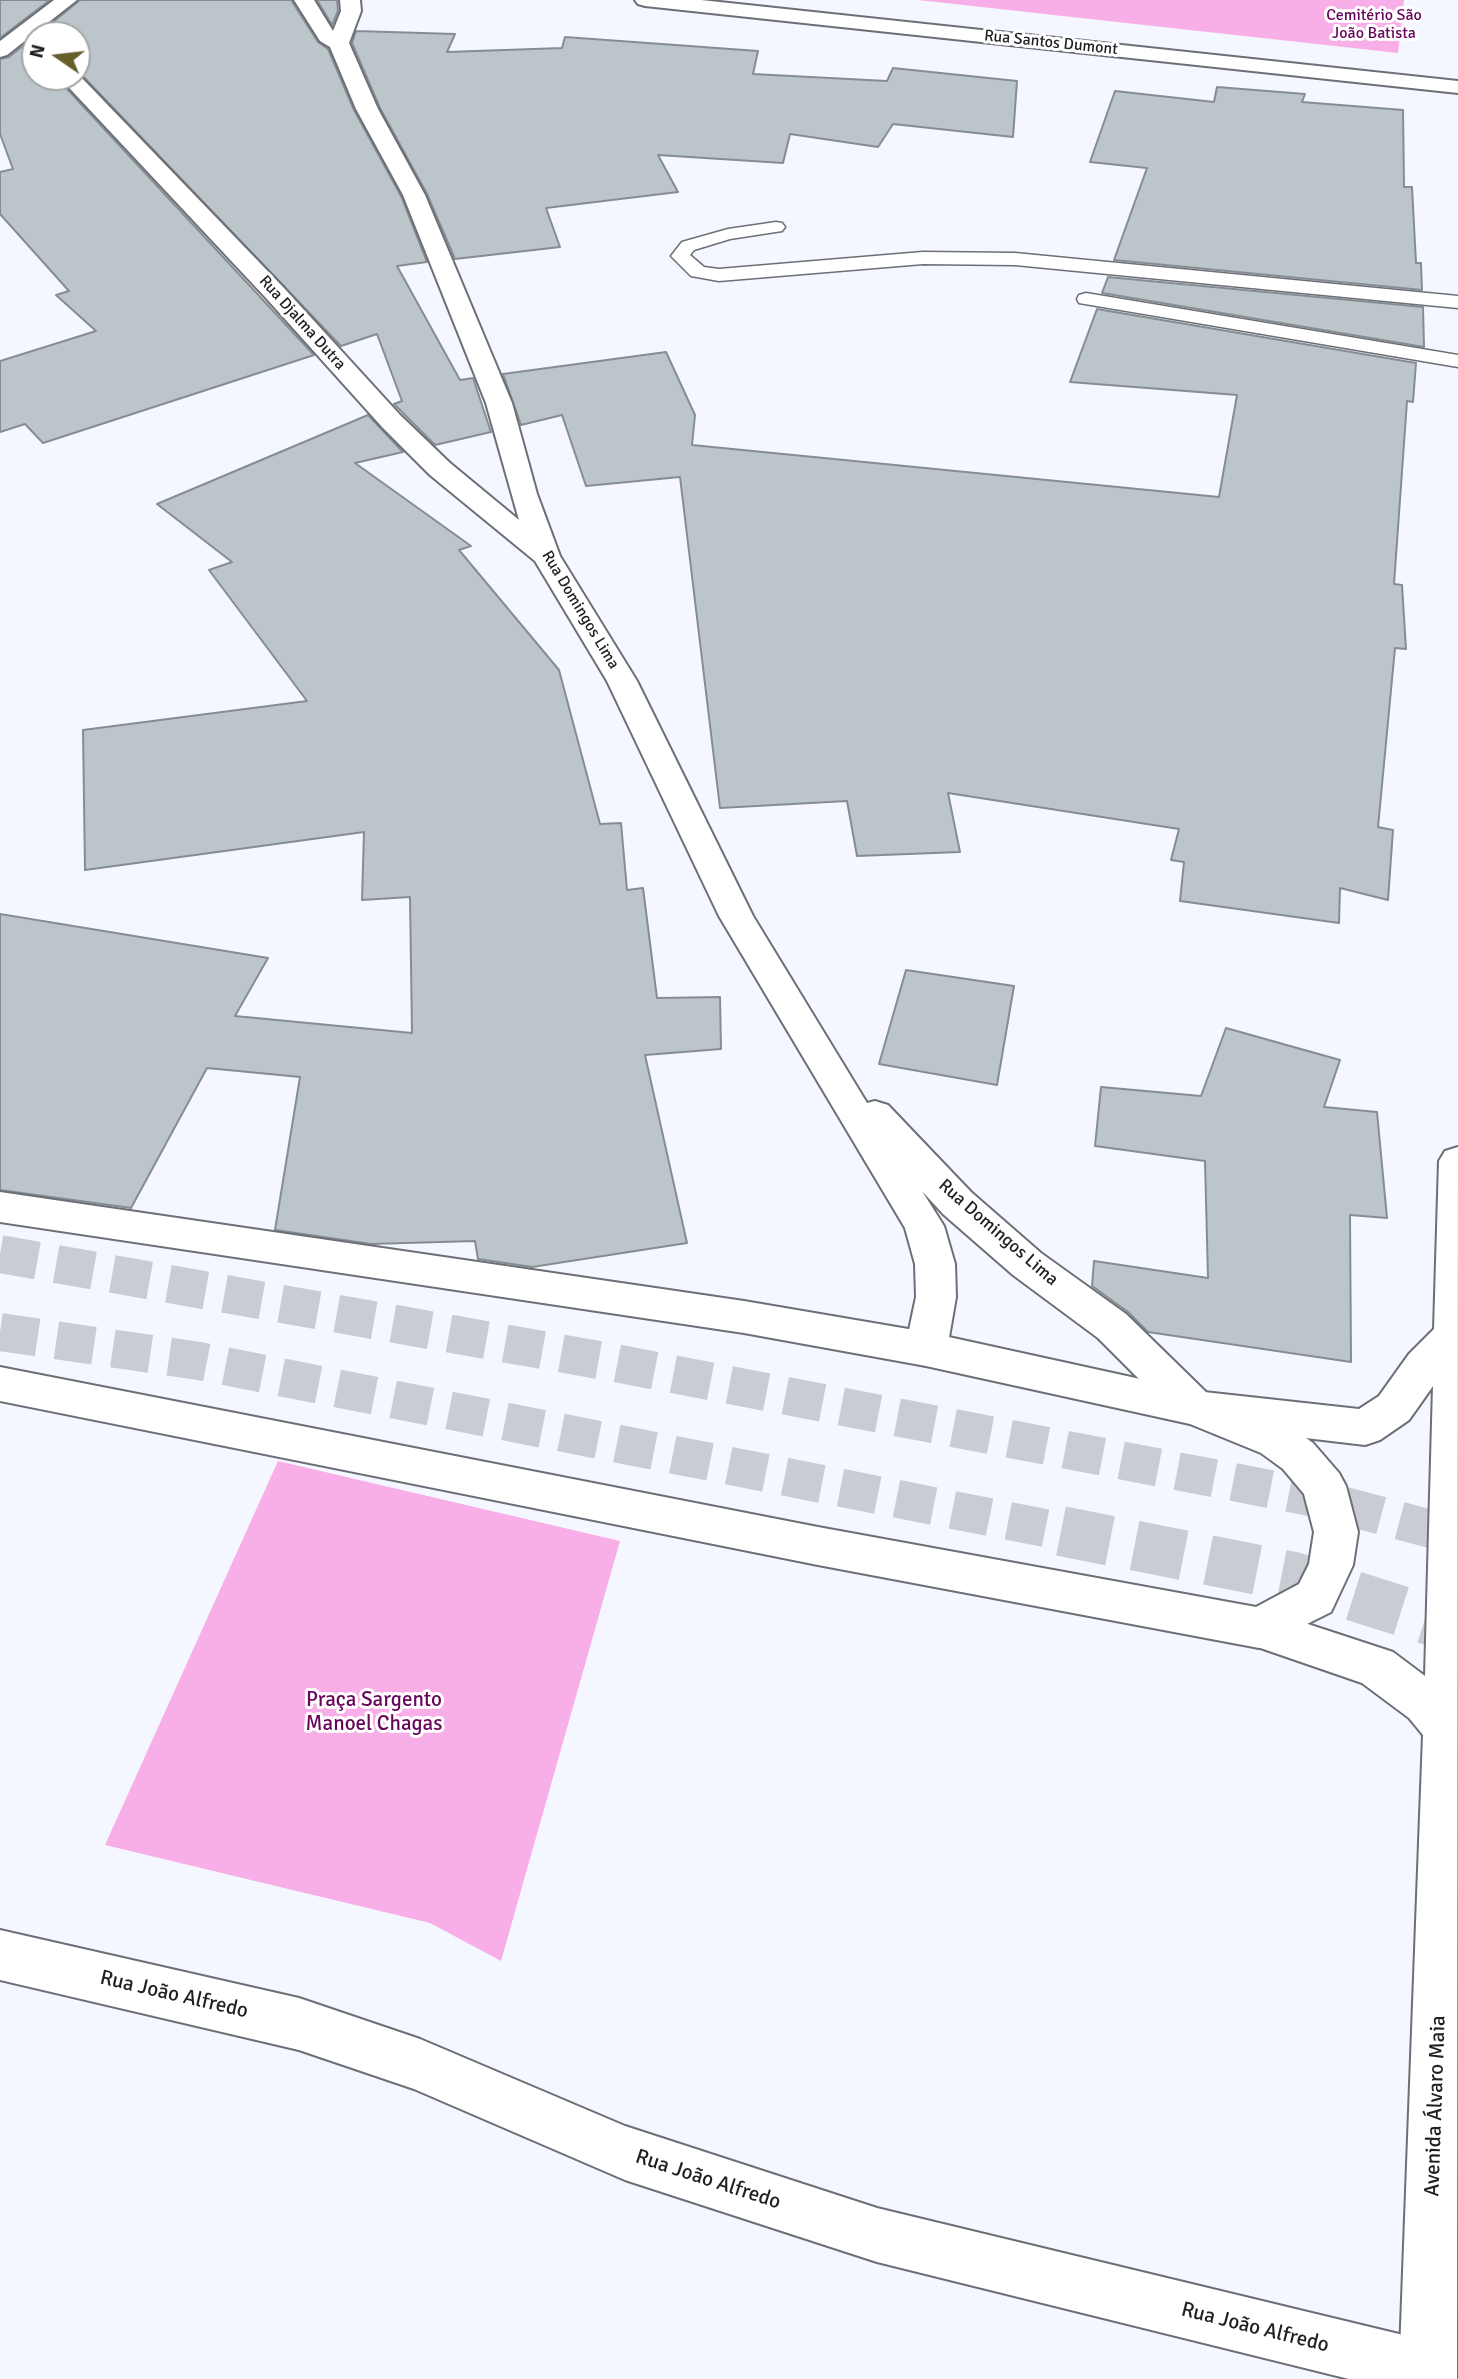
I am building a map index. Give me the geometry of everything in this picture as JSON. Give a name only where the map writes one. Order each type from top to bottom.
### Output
[{"type":"street","points":[[0,50],[67,0]]},
{"type":"street","name":"Rua Domingos Lima","points":[[304,0],[327,37],[340,43],[367,109],[414,195],[499,403],[523,494],[546,556],[622,681],[736,916],[812,1045],[925,1226],[935,1264],[936,1297],[926,1349]]},
{"type":"street","points":[[340,43],[351,11],[351,0]]},
{"type":"street","name":"Rua Santos Dumont","points":[[645,0],[1458,87]]},
{"type":"street","points":[[0,50],[21,52]]},
{"type":"street","name":"Rua Djalma Dutra","points":[[83,91],[275,293],[391,421],[440,469],[546,556]]},
{"type":"street","name":"Rua Domingos Lima","points":[[812,1045],[957,1203],[1027,1264],[1112,1326],[1195,1408]]},
{"type":"street","name":"Avenida Álvaro Maia","points":[[1428,2375],[1447,1728],[1458,1161]]},
{"type":"street","points":[[0,1207],[744,1317],[926,1349],[1195,1408],[1365,1427],[1394,1408],[1424,1366],[1453,1336]]},
{"type":"street","points":[[0,1384],[818,1546],[1259,1628],[1377,1667],[1424,1703],[1447,1728]]},
{"type":"street","points":[[1195,1408],[1276,1440],[1298,1456],[1324,1486],[1336,1532],[1331,1565],[1315,1598],[1259,1628]]},
{"type":"street","name":"Rua João Alfredo","points":[[0,1955],[299,2024],[420,2064],[536,2117],[625,2153],[877,2235],[1428,2375]]},
{"type":"lane","points":[[776,227],[729,234],[688,246],[680,256],[698,272],[719,275],[923,258],[1015,259],[1458,302]]},
{"type":"lane","points":[[1086,299],[1458,361]]},
{"type":"green space","name":"Cemitério São João Batista","points":[[918,0],[1404,0],[1398,53]]},
{"type":"green space","name":"Praça Sargento Manoel Chagas","points":[[278,1461],[620,1541],[501,1961],[430,1923],[105,1845]]},
{"type":"building","points":[[0,0],[50,0],[21,21],[0,38]]},
{"type":"building","points":[[80,0],[291,0],[318,42],[328,49],[354,110],[401,196],[427,262],[397,266],[460,380],[473,378],[491,432],[435,445],[394,404],[402,401],[377,334],[341,346],[91,85],[91,21],[54,21]]},
{"type":"building","points":[[317,0],[337,0],[338,11],[332,25]]},
{"type":"building","points":[[356,31],[455,34],[447,52],[562,48],[565,37],[758,51],[753,74],[887,81],[893,68],[1017,81],[1013,137],[893,124],[878,147],[790,134],[783,163],[658,155],[678,192],[546,208],[560,247],[455,259],[427,194],[380,108],[352,43]]},
{"type":"building","points":[[21,47],[21,91],[69,91],[314,355],[43,443],[25,424],[0,432],[0,361],[96,331],[56,295],[69,291],[0,214],[0,172],[13,169],[0,134],[0,59],[9,57]]},
{"type":"building","points":[[1217,87],[1305,94],[1302,102],[1403,110],[1404,187],[1412,187],[1416,263],[1421,263],[1422,290],[1114,260],[1147,168],[1090,162],[1115,91],[1214,102]]},
{"type":"building","points":[[1108,277],[1423,307],[1424,347],[1102,293]]},
{"type":"building","points":[[1097,309],[1416,363],[1413,402],[1407,401],[1394,584],[1402,585],[1406,649],[1395,648],[1378,827],[1393,830],[1388,900],[1340,888],[1339,923],[1180,901],[1184,862],[1171,860],[1179,829],[948,793],[960,852],[857,856],[847,801],[720,808],[680,477],[586,486],[562,415],[521,425],[503,374],[666,352],[695,415],[692,445],[1219,497],[1237,395],[1070,382]]},
{"type":"building","points":[[368,415],[403,452],[355,463],[471,546],[459,550],[559,670],[600,824],[621,823],[627,890],[643,888],[657,998],[720,997],[721,1049],[645,1055],[687,1243],[532,1267],[478,1259],[475,1241],[371,1244],[275,1230],[300,1077],[207,1068],[131,1208],[0,1190],[0,914],[268,958],[235,1016],[412,1033],[410,897],[362,900],[364,832],[85,870],[83,730],[307,701],[209,570],[232,562],[157,504]]},
{"type":"building","points":[[906,970],[1014,986],[997,1085],[879,1064]]},
{"type":"building","points":[[1226,1028],[1340,1060],[1324,1107],[1377,1112],[1387,1218],[1350,1215],[1351,1362],[1148,1332],[1128,1312],[1092,1286],[1094,1261],[1208,1278],[1205,1161],[1095,1146],[1101,1087],[1201,1096]]},
{"type":"tunnel","points":[[0,1254],[610,1362],[1208,1477],[1315,1498],[1446,1533]]},
{"type":"tunnel","points":[[0,1332],[199,1361],[1070,1533]]},
{"type":"tunnel","points":[[1061,1531],[1294,1577],[1458,1629]]},
{"type":"tunnel","points":[[1439,1531],[1458,1536]]}]
